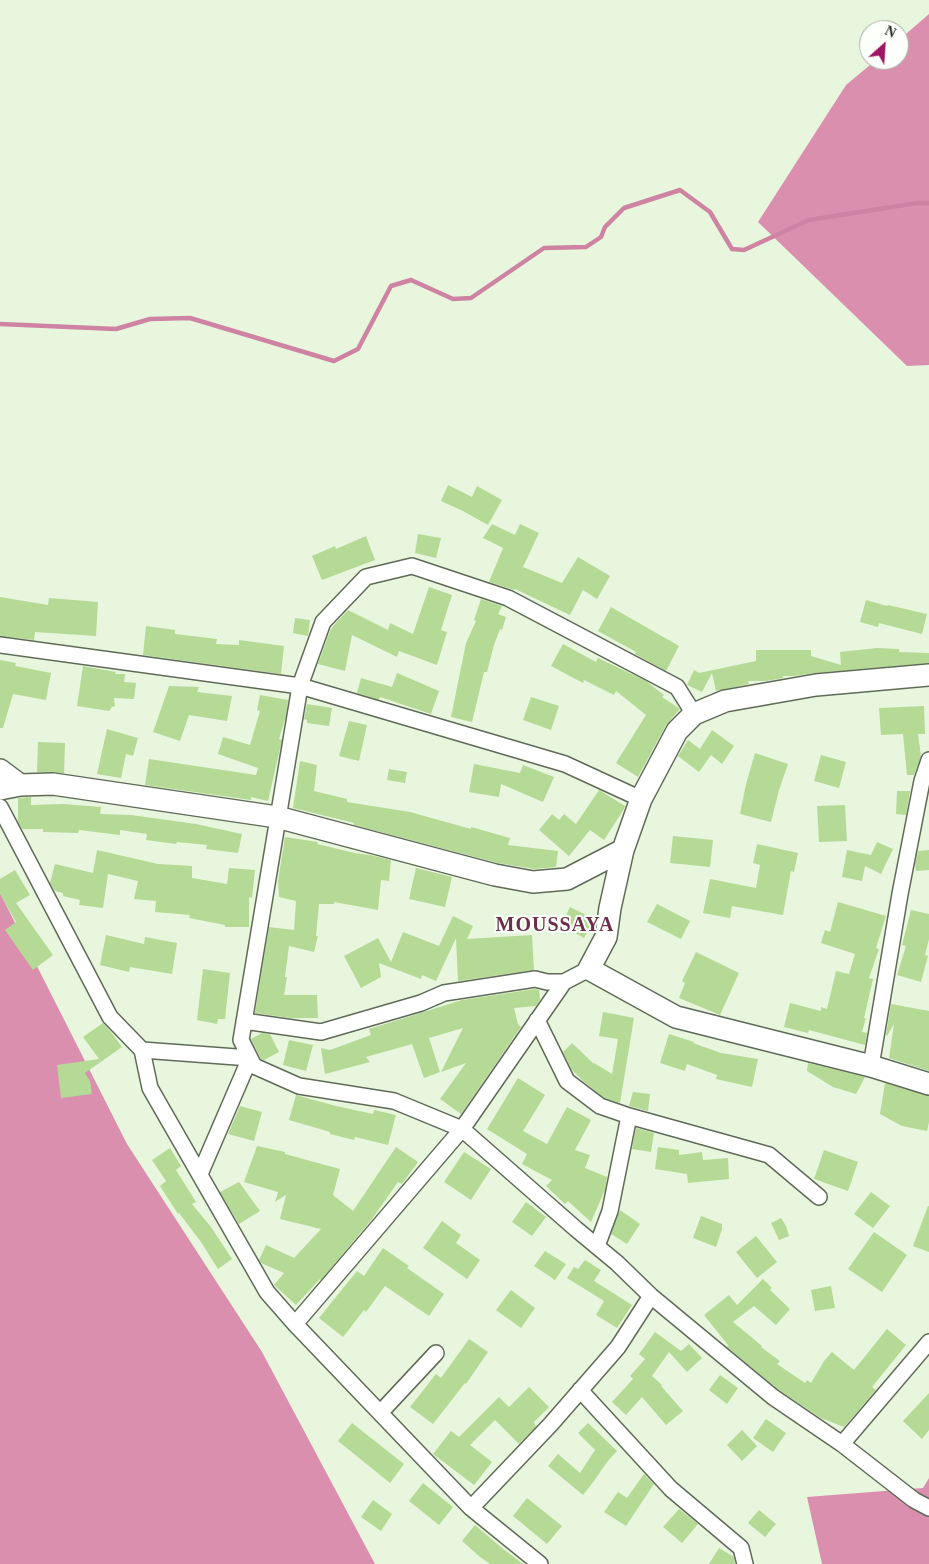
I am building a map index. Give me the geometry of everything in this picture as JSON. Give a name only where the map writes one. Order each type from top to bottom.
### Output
[{"type":"main road","points":[[929,676],[816,685],[725,701],[694,714],[678,731],[641,799],[623,850],[610,908],[606,937],[588,969],[676,1017],[872,1066],[929,1084]]},
{"type":"main road","points":[[0,770],[10,787],[53,784],[277,817],[496,875],[533,882],[567,879],[623,850]]},
{"type":"street","points":[[694,714],[677,687],[508,598],[412,566],[366,577],[323,622],[300,686],[241,1040],[254,1066],[299,1086],[394,1101],[462,1129],[618,1263],[651,1296],[773,1397],[842,1444],[914,1500],[929,1508]]},
{"type":"street","points":[[0,645],[300,686],[565,764],[641,799]]},
{"type":"street","points":[[872,1066],[900,894],[922,781],[929,760]]},
{"type":"street","points":[[0,807],[110,1017],[142,1050],[150,1088],[267,1292],[295,1324],[471,1508],[540,1564]]},
{"type":"street","points":[[295,1324],[462,1129],[564,982],[588,969]]},
{"type":"street","points":[[244,1021],[321,1032],[421,1003],[444,993],[535,979],[547,982],[564,982]]},
{"type":"street","points":[[538,1020],[567,1081],[600,1106],[769,1156],[819,1197]]},
{"type":"street","points":[[142,1050],[250,1058]]},
{"type":"street","points":[[200,1174],[250,1058]]},
{"type":"street","points":[[597,1246],[610,1211],[629,1116]]},
{"type":"street","points":[[471,1508],[551,1424],[618,1347],[651,1296]]},
{"type":"street","points":[[842,1444],[929,1342]]},
{"type":"street","points":[[380,1413],[436,1353]]},
{"type":"street","points":[[580,1390],[671,1489],[741,1548],[745,1564]]},
{"type":"shaded area","points":[[929,14],[929,365],[907,366],[758,222],[846,85],[864,70],[909,70],[909,31]]},
{"type":"shaded area","points":[[0,893],[127,1144],[262,1352],[375,1564],[0,1564]]},
{"type":"shaded area","points":[[929,1478],[929,1564],[822,1564],[807,1497],[923,1488]]},
{"type":"building","points":[[448,485],[472,497],[477,486],[502,500],[488,525],[441,501]]},
{"type":"building","points":[[492,524],[515,535],[520,524],[539,533],[523,567],[562,583],[578,557],[610,576],[597,599],[583,590],[570,615],[515,589],[489,582],[503,548],[483,538]]},
{"type":"building","points":[[418,534],[441,538],[436,558],[415,553]]},
{"type":"building","points":[[366,536],[375,560],[322,580],[312,556],[335,546],[336,549]]},
{"type":"building","points":[[429,587],[452,595],[441,630],[447,632],[437,665],[399,651],[397,657],[352,635],[345,671],[318,664],[330,631],[348,610],[388,630],[390,623],[413,634]]},
{"type":"building","points":[[0,597],[48,605],[49,598],[98,602],[96,636],[35,632],[34,640],[0,636]]},
{"type":"building","points":[[481,599],[502,606],[498,614],[506,617],[494,645],[487,672],[484,672],[472,722],[451,717],[466,643],[476,621],[474,620]]},
{"type":"building","points":[[866,600],[927,614],[922,634],[879,623],[878,627],[860,622]]},
{"type":"building","points":[[611,607],[679,646],[666,671],[598,631]]},
{"type":"building","points":[[295,618],[310,620],[308,636],[293,633]]},
{"type":"building","points":[[146,626],[175,630],[175,634],[217,639],[216,644],[239,645],[239,640],[284,646],[281,674],[143,655]]},
{"type":"building","points":[[563,644],[596,662],[598,658],[646,681],[664,695],[662,697],[680,709],[666,725],[638,777],[616,763],[646,715],[616,691],[614,695],[584,680],[583,683],[551,666]]},
{"type":"building","points":[[877,648],[899,649],[899,652],[929,653],[929,663],[783,676],[783,678],[766,681],[748,681],[749,684],[716,691],[712,673],[702,692],[687,685],[694,670],[699,673],[756,661],[756,650],[811,650],[811,656],[841,665],[840,652]]},
{"type":"building","points":[[0,660],[16,663],[15,666],[51,673],[46,700],[13,694],[3,728],[0,728]]},
{"type":"building","points":[[83,666],[116,672],[115,674],[125,674],[124,682],[136,683],[134,699],[114,698],[115,706],[109,711],[77,706]]},
{"type":"building","points":[[397,673],[439,691],[431,714],[380,697],[379,700],[357,693],[361,678],[392,687]]},
{"type":"building","points":[[169,686],[199,687],[197,692],[232,696],[227,721],[189,715],[180,741],[153,732]]},
{"type":"building","points":[[260,695],[288,700],[286,716],[279,739],[282,740],[268,801],[251,797],[251,800],[145,785],[149,759],[256,775],[258,768],[218,754],[223,737],[250,745],[260,711],[257,710]]},
{"type":"building","points":[[531,697],[559,706],[551,730],[523,720]]},
{"type":"building","points":[[307,704],[332,708],[329,726],[307,723],[307,720],[304,719]]},
{"type":"building","points":[[924,706],[925,734],[918,734],[921,756],[914,775],[907,775],[903,734],[881,735],[879,708]]},
{"type":"building","points":[[349,721],[367,725],[359,761],[339,756]]},
{"type":"building","points":[[107,729],[138,738],[133,756],[126,754],[121,778],[97,774]]},
{"type":"building","points":[[712,730],[734,746],[722,764],[711,755],[699,772],[678,756],[688,740],[700,749]]},
{"type":"building","points":[[38,742],[65,743],[64,773],[37,772]]},
{"type":"building","points":[[755,753],[788,764],[771,822],[740,814]]},
{"type":"building","points":[[821,755],[846,762],[839,788],[814,781]]},
{"type":"building","points":[[300,761],[317,765],[314,791],[347,799],[347,802],[410,812],[471,829],[471,827],[510,838],[508,845],[558,851],[556,867],[534,869],[498,863],[293,808]]},
{"type":"building","points":[[474,764],[520,773],[523,765],[554,777],[543,802],[501,784],[499,797],[469,792]]},
{"type":"building","points":[[389,769],[407,772],[405,783],[387,780]]},
{"type":"building","points":[[599,790],[625,806],[624,809],[604,840],[590,830],[569,856],[539,830],[552,814],[559,820],[564,814],[576,824]]},
{"type":"building","points":[[897,791],[910,791],[906,815],[896,814]]},
{"type":"building","points":[[31,797],[31,805],[63,804],[101,807],[100,814],[131,815],[196,824],[242,834],[238,853],[206,849],[207,845],[177,842],[176,844],[146,840],[147,834],[120,830],[120,835],[79,830],[78,833],[22,829],[18,822],[18,798]]},
{"type":"building","points":[[845,805],[847,841],[819,842],[817,806]]},
{"type":"building","points":[[673,836],[713,840],[710,867],[670,863]]},
{"type":"building","points":[[285,837],[318,842],[317,844],[391,860],[389,881],[381,880],[378,910],[334,902],[334,904],[319,904],[316,936],[318,936],[314,952],[289,946],[284,995],[317,995],[318,1018],[291,1018],[255,1013],[269,927],[294,930],[296,901],[279,897],[278,881]]},
{"type":"building","points":[[877,842],[893,849],[881,874],[865,866],[862,881],[842,877],[847,850],[871,855]]},
{"type":"building","points":[[757,844],[798,853],[794,872],[791,871],[783,915],[732,906],[730,918],[703,913],[710,879],[756,888],[760,865],[753,863]]},
{"type":"building","points":[[97,850],[158,864],[192,866],[192,878],[227,884],[229,868],[255,870],[252,898],[249,897],[249,927],[225,927],[225,925],[189,918],[190,915],[155,912],[156,901],[134,899],[138,881],[108,874],[103,908],[79,905],[80,900],[63,896],[63,893],[55,891],[50,883],[55,864],[93,873]]},
{"type":"building","points":[[929,850],[929,870],[916,871],[915,864],[918,851]]},
{"type":"building","points":[[416,868],[452,877],[445,907],[409,899]]},
{"type":"building","points":[[15,870],[30,895],[16,903],[53,955],[33,970],[5,930],[16,922],[0,894],[0,879]]},
{"type":"building","points":[[838,902],[886,916],[876,948],[879,949],[869,978],[873,979],[862,1032],[867,1033],[865,1045],[809,1030],[808,1033],[784,1027],[790,1003],[821,1011],[821,1007],[827,1009],[836,971],[849,974],[855,954],[821,943],[825,930],[830,932]]},
{"type":"building","points":[[657,904],[690,921],[681,939],[647,922]]},
{"type":"building","points":[[570,907],[594,919],[584,938],[561,925]]},
{"type":"building","points":[[911,910],[929,914],[929,939],[925,955],[928,956],[921,982],[897,975],[906,946],[902,945]]},
{"type":"building","points":[[453,916],[473,926],[467,939],[532,935],[534,970],[458,981],[456,938],[436,981],[422,975],[421,979],[379,963],[381,977],[361,988],[344,956],[378,938],[391,962],[403,932],[439,946]]},
{"type":"building","points":[[106,935],[144,944],[145,937],[177,943],[172,974],[130,967],[129,972],[100,965]]},
{"type":"building","points":[[696,952],[739,973],[720,1015],[679,998],[685,983],[682,981]]},
{"type":"building","points":[[203,969],[230,973],[225,1019],[218,1019],[217,1024],[197,1020]]},
{"type":"building","points":[[535,989],[539,990],[540,1000],[536,1006],[514,1008],[518,1024],[521,1027],[461,1114],[440,1099],[466,1063],[441,1072],[463,1028],[429,1038],[440,1072],[424,1078],[412,1044],[366,1057],[370,1062],[325,1074],[321,1048],[330,1050],[371,1035],[369,1029],[462,1000]]},
{"type":"building","points":[[891,1004],[929,1011],[929,1071],[889,1058],[894,1024],[886,1035]]},
{"type":"building","points":[[603,1012],[634,1018],[620,1103],[604,1098],[584,1082],[572,1070],[563,1052],[572,1043],[594,1064],[612,1074],[618,1039],[599,1036]]},
{"type":"building","points":[[103,1023],[122,1047],[85,1073],[90,1081],[92,1094],[61,1098],[57,1065],[99,1059],[83,1037]]},
{"type":"building","points":[[262,1033],[270,1034],[279,1052],[264,1060],[261,1059],[251,1039]]},
{"type":"building","points":[[669,1034],[721,1053],[758,1059],[752,1087],[716,1079],[717,1075],[687,1064],[685,1071],[660,1063]]},
{"type":"building","points":[[289,1040],[313,1045],[306,1071],[283,1065]]},
{"type":"building","points":[[808,1063],[865,1077],[856,1094],[833,1087],[807,1071]]},
{"type":"building","points":[[518,1078],[545,1095],[523,1131],[547,1144],[567,1107],[591,1120],[575,1150],[590,1155],[585,1168],[607,1177],[605,1190],[591,1222],[568,1201],[565,1204],[546,1186],[552,1180],[522,1164],[527,1154],[487,1129]]},
{"type":"building","points":[[885,1083],[929,1096],[927,1131],[902,1126],[880,1114]]},
{"type":"building","points":[[633,1092],[650,1094],[648,1111],[629,1106]]},
{"type":"building","points":[[296,1095],[373,1114],[374,1110],[396,1115],[388,1145],[355,1137],[354,1140],[330,1134],[330,1132],[289,1120]]},
{"type":"building","points":[[240,1106],[262,1112],[254,1141],[228,1134]]},
{"type":"building","points":[[636,1128],[654,1133],[651,1152],[632,1149]]},
{"type":"building","points":[[257,1146],[285,1152],[285,1154],[340,1169],[333,1195],[353,1211],[396,1147],[418,1162],[402,1184],[398,1182],[372,1219],[321,1280],[296,1305],[274,1285],[284,1273],[261,1263],[259,1260],[266,1245],[294,1258],[321,1229],[280,1219],[286,1195],[275,1202],[278,1192],[244,1182]]},
{"type":"building","points":[[658,1147],[679,1150],[679,1155],[702,1152],[703,1160],[728,1158],[729,1179],[688,1183],[687,1174],[655,1169]]},
{"type":"building","points":[[170,1148],[181,1166],[176,1170],[196,1202],[192,1204],[211,1227],[232,1259],[218,1269],[201,1242],[178,1214],[160,1186],[166,1181],[152,1160]]},
{"type":"building","points":[[824,1150],[858,1162],[848,1191],[814,1179]]},
{"type":"building","points":[[464,1152],[491,1169],[471,1200],[444,1182]]},
{"type":"building","points":[[239,1182],[260,1211],[239,1224],[220,1192]]},
{"type":"building","points":[[871,1192],[890,1206],[873,1228],[854,1214]]},
{"type":"building","points":[[526,1202],[546,1217],[532,1236],[512,1222]]},
{"type":"building","points":[[929,1206],[929,1252],[913,1246]]},
{"type":"building","points":[[620,1210],[640,1224],[627,1244],[611,1234]]},
{"type":"building","points":[[701,1216],[722,1224],[716,1247],[693,1238]]},
{"type":"building","points":[[781,1218],[789,1236],[779,1240],[771,1223]]},
{"type":"building","points":[[442,1221],[461,1235],[456,1243],[480,1260],[467,1279],[423,1248]]},
{"type":"building","points":[[874,1232],[907,1255],[882,1292],[848,1269]]},
{"type":"building","points":[[756,1236],[777,1262],[757,1278],[736,1252]]},
{"type":"building","points":[[383,1248],[409,1266],[407,1268],[444,1294],[429,1316],[385,1286],[366,1312],[364,1310],[343,1337],[319,1318],[357,1271],[364,1276]]},
{"type":"building","points":[[545,1251],[566,1264],[555,1280],[534,1266]]},
{"type":"building","points":[[585,1260],[601,1270],[594,1281],[632,1305],[617,1328],[596,1315],[604,1301],[567,1278],[574,1267],[578,1269]]},
{"type":"building","points":[[763,1279],[772,1288],[770,1290],[790,1309],[776,1325],[754,1306],[733,1322],[780,1361],[777,1364],[805,1383],[807,1380],[811,1383],[824,1361],[832,1352],[854,1370],[887,1329],[906,1345],[872,1387],[876,1390],[844,1427],[821,1418],[779,1390],[727,1347],[728,1345],[704,1315],[729,1295],[737,1305]]},
{"type":"building","points":[[831,1286],[835,1308],[815,1311],[811,1290]]},
{"type":"building","points":[[511,1290],[535,1308],[521,1328],[496,1310]]},
{"type":"building","points":[[655,1332],[681,1351],[689,1344],[702,1358],[687,1372],[669,1352],[652,1376],[662,1385],[683,1411],[666,1425],[642,1397],[626,1415],[612,1402],[633,1379],[630,1376],[645,1359],[639,1354]]},
{"type":"building","points":[[469,1339],[488,1352],[466,1384],[433,1424],[410,1407],[436,1374],[441,1378]]},
{"type":"building","points":[[720,1375],[738,1388],[727,1404],[709,1390]]},
{"type":"building","points":[[529,1387],[549,1407],[534,1422],[536,1427],[519,1444],[495,1420],[470,1445],[492,1462],[474,1485],[433,1454],[451,1431],[459,1437],[499,1397],[509,1407]]},
{"type":"building","points":[[929,1393],[929,1430],[922,1439],[903,1421]]},
{"type":"building","points":[[766,1419],[786,1433],[773,1452],[753,1438]]},
{"type":"building","points":[[352,1423],[404,1464],[390,1483],[338,1441]]},
{"type":"building","points":[[588,1423],[617,1451],[583,1495],[548,1466],[558,1454],[580,1473],[595,1450],[578,1433]]},
{"type":"building","points":[[742,1430],[757,1446],[742,1461],[727,1445]]},
{"type":"building","points":[[644,1474],[654,1484],[626,1526],[604,1512],[618,1492],[627,1498]]},
{"type":"building","points":[[423,1483],[453,1507],[439,1525],[409,1501]]},
{"type":"building","points":[[527,1498],[562,1526],[547,1544],[513,1516]]},
{"type":"building","points":[[373,1500],[392,1514],[381,1531],[361,1517]]},
{"type":"building","points":[[679,1509],[698,1524],[682,1543],[663,1527]]},
{"type":"building","points":[[759,1510],[776,1524],[765,1537],[748,1523]]},
{"type":"building","points":[[475,1525],[523,1564],[490,1564],[480,1557],[462,1541]]},
{"type":"building","points":[[719,1548],[734,1557],[735,1564],[709,1564]]},
{"type":"waterway","points":[[0,324],[116,329],[150,319],[190,318],[334,361],[358,349],[391,286],[411,280],[453,299],[471,298],[544,248],[586,247],[601,237],[605,227],[624,208],[680,190],[710,212],[732,249],[744,250],[809,220],[917,203],[929,203]]},
{"type":"district","name":"MOUSSAYA","points":[[555,926]]}]
